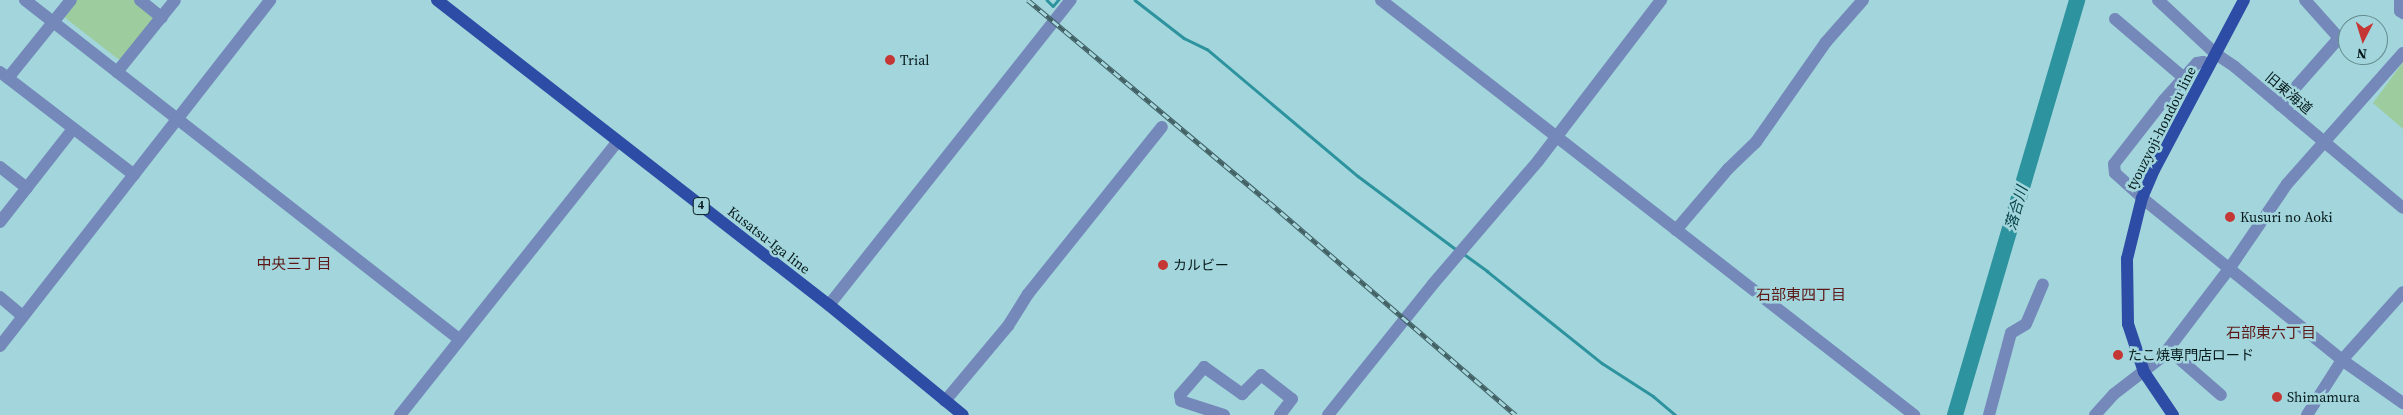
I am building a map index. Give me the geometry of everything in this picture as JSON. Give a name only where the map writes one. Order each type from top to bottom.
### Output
[{"type":"main road","name":"Kusatsu-Iga line","points":[[437,0],[829,305],[963,415]]},
{"type":"main road","name":"tyouzyoji-hondou line","points":[[2173,415],[2144,372],[2128,324],[2125,286],[2127,259],[2142,198],[2154,170],[2244,0]]},
{"type":"street","points":[[25,0],[459,339]]},
{"type":"street","points":[[71,0],[54,22],[4,75],[134,175]]},
{"type":"street","points":[[140,0],[162,18]]},
{"type":"street","points":[[117,72],[176,0]]},
{"type":"street","points":[[0,346],[270,0]]},
{"type":"street","points":[[829,305],[1071,0]]},
{"type":"street","points":[[1381,0],[1914,415]]},
{"type":"street","points":[[1676,230],[1728,169],[1756,142],[1826,42],[1863,0]]},
{"type":"street","name":"旧東海道","points":[[2158,0],[2216,54],[2235,67],[2403,208]]},
{"type":"street","points":[[2280,105],[2338,38],[2305,0]]},
{"type":"street","points":[[2400,0],[2400,11],[2403,13]]},
{"type":"street","points":[[1328,415],[1433,284],[1558,136],[1654,2]]},
{"type":"street","points":[[2115,19],[2184,78]]},
{"type":"street","points":[[2095,415],[2114,394],[2144,372],[2168,349],[2229,269],[2287,184],[2403,53]]},
{"type":"street","points":[[2209,66],[2203,62],[2197,63],[2114,164],[2115,173],[2142,198],[2342,360],[2403,403]]},
{"type":"street","points":[[945,401],[1008,326],[1028,294],[1162,127]]},
{"type":"street","points":[[0,222],[74,129]]},
{"type":"street","points":[[400,415],[618,142]]},
{"type":"street","points":[[0,167],[27,188]]},
{"type":"street","points":[[1989,415],[2011,333],[2026,324],[2042,284]]},
{"type":"street","points":[[2307,415],[2342,360],[2403,292]]},
{"type":"street","points":[[0,297],[24,316]]},
{"type":"street","points":[[2168,349],[2221,395]]},
{"type":"street","points":[[1224,415],[1181,401],[1180,395],[1204,367],[1242,394],[1261,375],[1292,399],[1280,415]]},
{"type":"green space","points":[[77,0],[134,0],[155,17],[122,59],[118,59],[64,17]]},
{"type":"green space","points":[[2403,62],[2403,129],[2373,103]]},
{"type":"waterway","points":[[1047,0],[1053,6],[1058,0]]},
{"type":"waterway","points":[[1135,0],[1184,38],[1207,49],[1358,176],[1457,250]]},
{"type":"waterway","name":"落合川","points":[[1955,415],[2077,0]]},
{"type":"waterway","points":[[1464,254],[1602,363],[1653,396],[1676,415]]},
{"type":"railway","points":[[1028,0],[1269,202],[1516,415]]},
{"type":"place","name":"Trial","points":[[890,60]]},
{"type":"place","name":"Kusuri no Aoki","points":[[2230,217]]},
{"type":"place","name":"カルビー","points":[[1163,265]]},
{"type":"place","name":"たこ焼専門店ロード","points":[[2118,355]]},
{"type":"place","name":"Shimamura","points":[[2277,397]]},
{"type":"district","name":"中央三丁目","points":[[294,264]]},
{"type":"district","name":"石部東四丁目","points":[[1801,295]]},
{"type":"district","name":"石部東六丁目","points":[[2271,333]]}]
